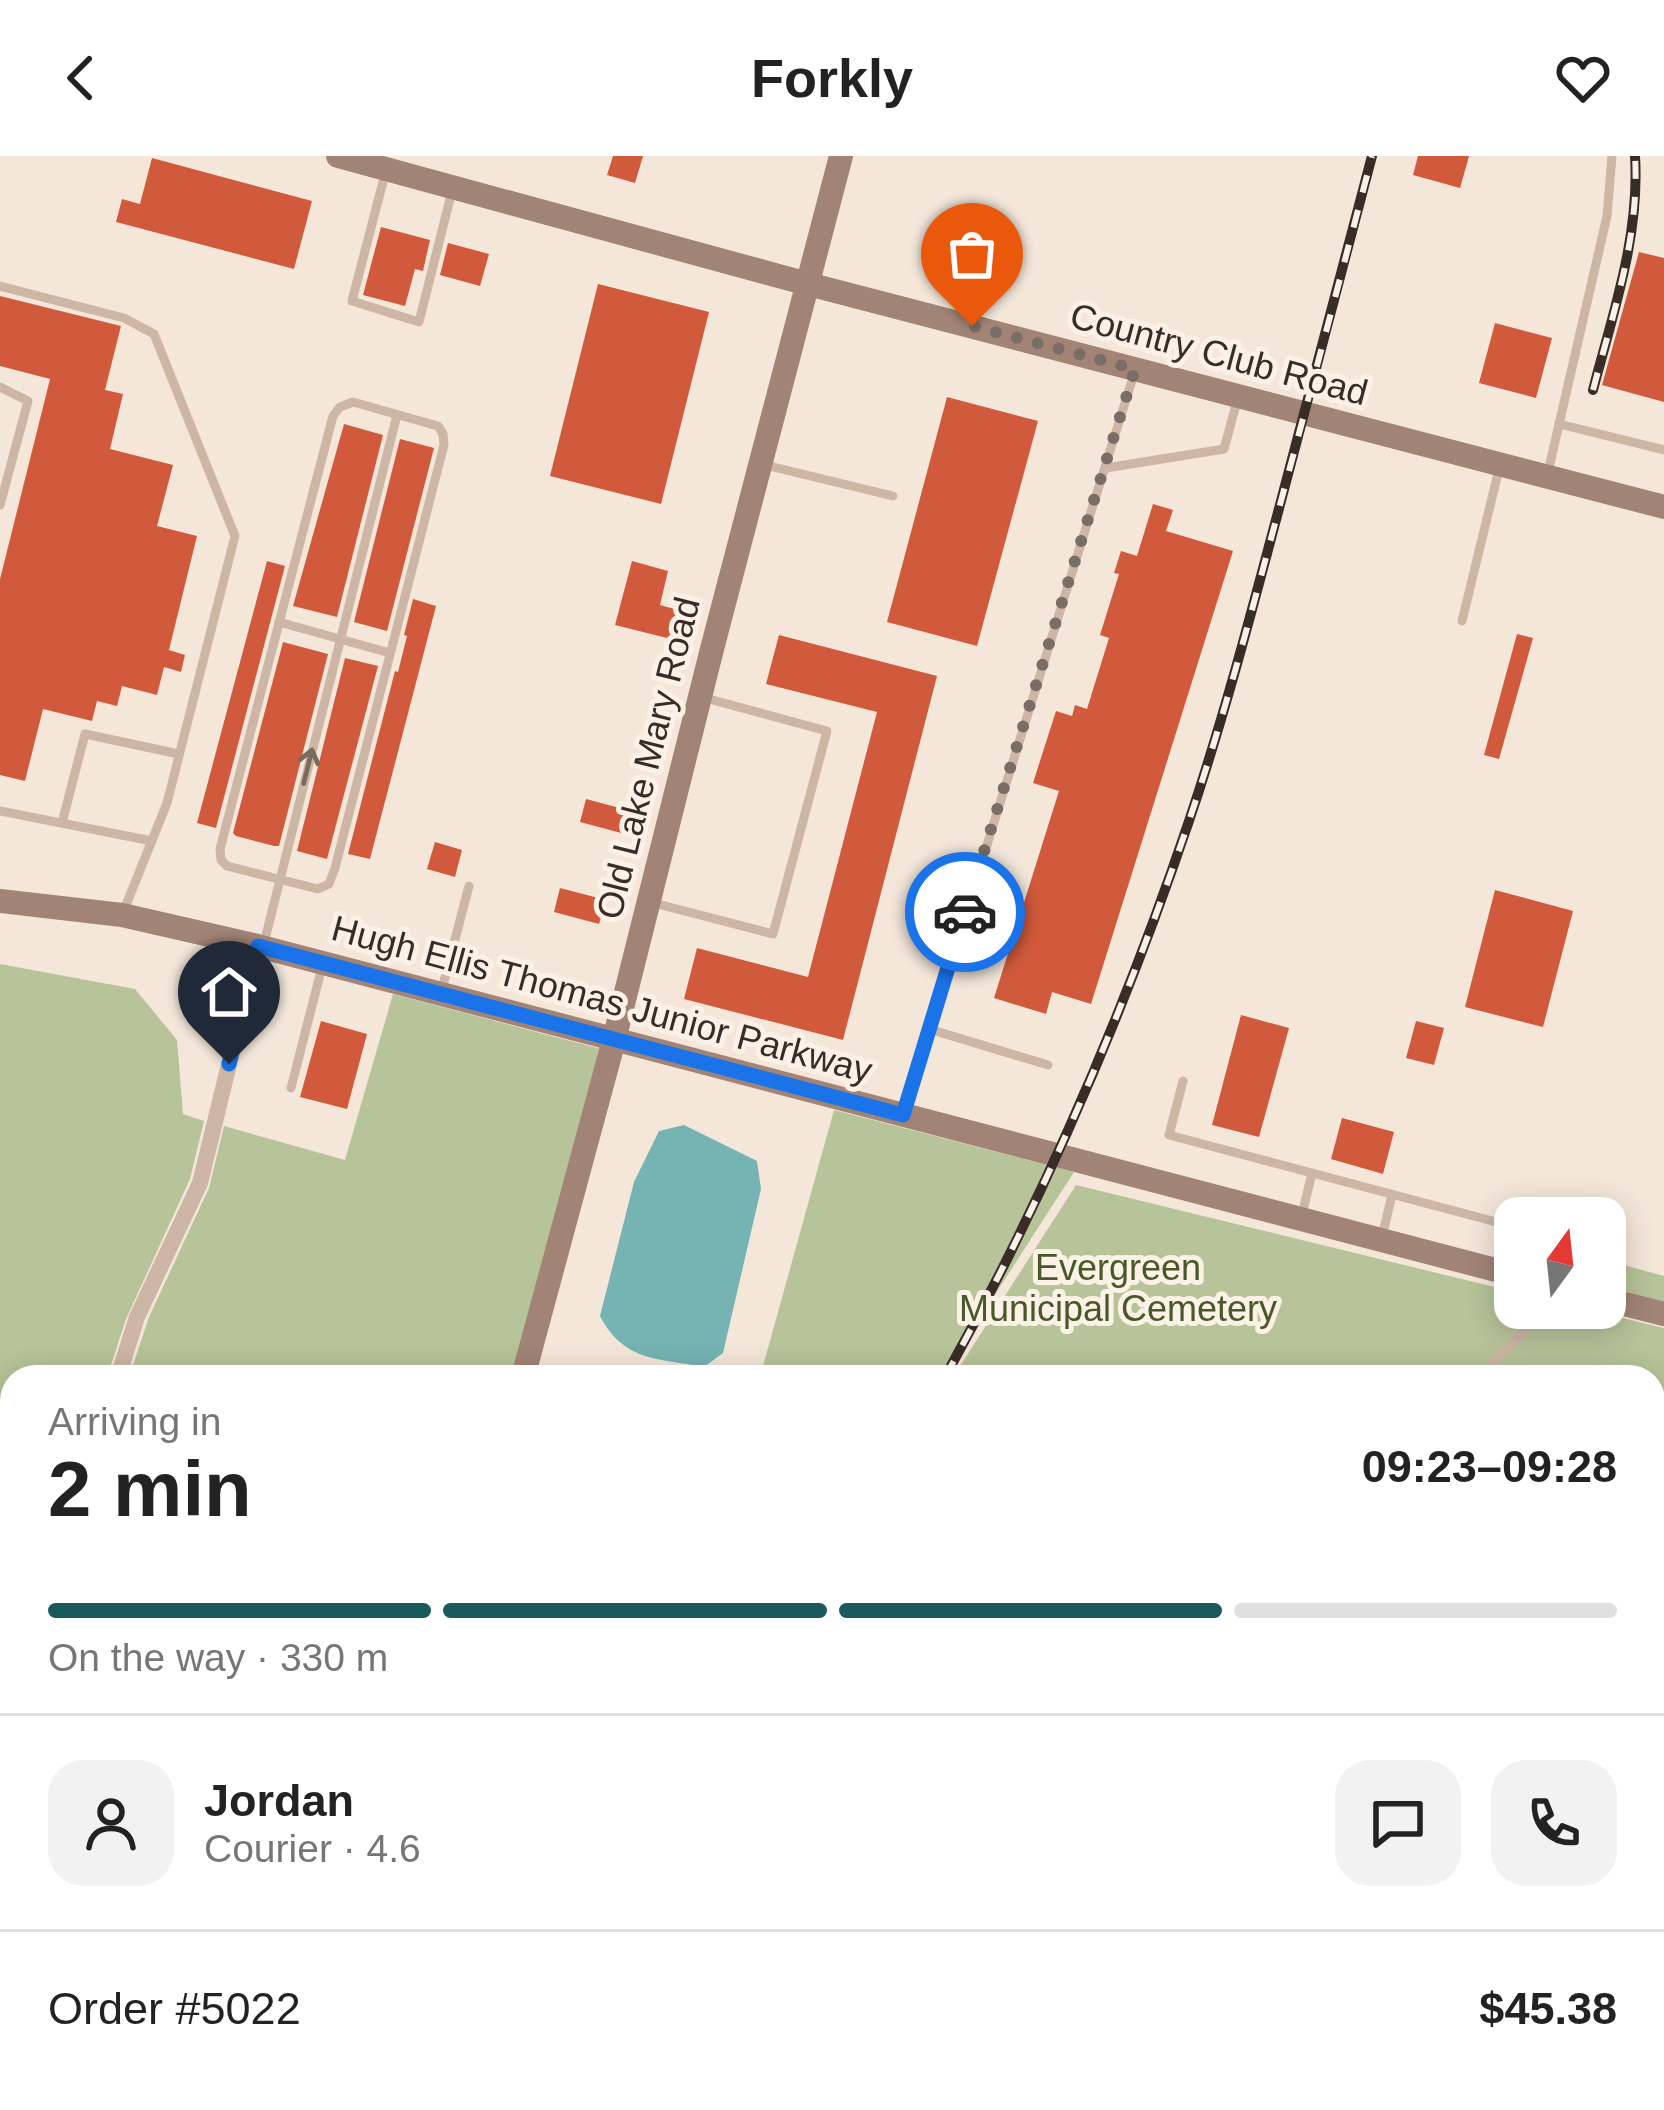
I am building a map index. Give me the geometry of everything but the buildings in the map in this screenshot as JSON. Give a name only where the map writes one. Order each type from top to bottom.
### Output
[{"type":"street","name":"Country Club Road","points":[[338,156],[1664,507]]},
{"type":"street","name":"Old Lake Mary Road","points":[[526,1365],[841,156]]},
{"type":"street","name":"Hugh Ellis Thomas Junior Parkway","points":[[0,901],[122,915],[260,946],[1301,1219]]},
{"type":"street","points":[[122,1365],[137,1317],[200,1183],[260,946]]},
{"type":"street","points":[[1301,1219],[1494,1270]]},
{"type":"street","points":[[1626,1304],[1664,1314]]},
{"type":"lane","points":[[1547,477],[1607,216],[1612,156]]},
{"type":"lane","points":[[387,169],[352,301],[419,322],[453,187]]},
{"type":"lane","points":[[0,286],[124,318],[154,334],[235,536],[167,803],[122,915]]},
{"type":"lane","points":[[903,1115],[1135,369]]},
{"type":"lane","points":[[0,387],[28,401],[0,505]]},
{"type":"lane","points":[[1106,468],[1224,449],[1238,396]]},
{"type":"lane","points":[[353,403],[397,415],[438,426],[444,445],[335,868],[328,884],[318,889],[227,866],[220,849],[333,416],[340,407],[353,403]]},
{"type":"lane","points":[[260,946],[397,415]]},
{"type":"lane","points":[[1559,424],[1664,450]]},
{"type":"lane","points":[[0,435],[17,440]]},
{"type":"lane","points":[[761,464],[893,496]]},
{"type":"lane","points":[[1462,621],[1500,464]]},
{"type":"lane","points":[[280,622],[391,653]]},
{"type":"lane","points":[[649,902],[773,934],[827,731],[700,697]]},
{"type":"lane","points":[[62,824],[85,734],[179,754]]},
{"type":"lane","points":[[0,811],[152,841]]},
{"type":"lane","points":[[440,994],[470,886]]},
{"type":"lane","points":[[291,1088],[322,963]]},
{"type":"lane","points":[[929,1029],[1048,1065]]},
{"type":"lane","points":[[1183,1082],[1169,1135],[1494,1222]]},
{"type":"lane","points":[[1301,1219],[1312,1173]]},
{"type":"lane","points":[[1381,1240],[1392,1195]]},
{"type":"lane","points":[[1491,1365],[1526,1329]]},
{"type":"green space","points":[[0,964],[135,989],[177,1040],[183,1114],[204,1121],[190,1179],[126,1319],[111,1365],[0,1365]]},
{"type":"green space","points":[[393,994],[601,1049],[515,1365],[133,1365],[149,1317],[209,1188],[224,1126],[345,1160]]},
{"type":"green space","points":[[834,1110],[1074,1172],[950,1365],[763,1365]]},
{"type":"green space","name":"Evergreen Municipal Cemetery","points":[[1076,1185],[1494,1287],[1494,1329],[1626,1329],[1626,1319],[1664,1328],[1664,1365],[961,1365]]},
{"type":"green space","points":[[1626,1266],[1664,1276],[1664,1302],[1626,1292]]},
{"type":"water","points":[[684,1125],[757,1161],[761,1189],[723,1353],[707,1365],[657,1359],[631,1350],[600,1316],[634,1182],[659,1131]]},
{"type":"railway","points":[[951,1365],[1079,1105],[1189,821],[1246,631],[1372,156]]},
{"type":"railway","points":[[1593,390],[1629,245],[1635,156]]},
{"type":"way so far","points":[[965,912],[1135,369],[972,326]]},
{"type":"route","points":[[229,1064],[258,946],[903,1115],[965,912]]}]
